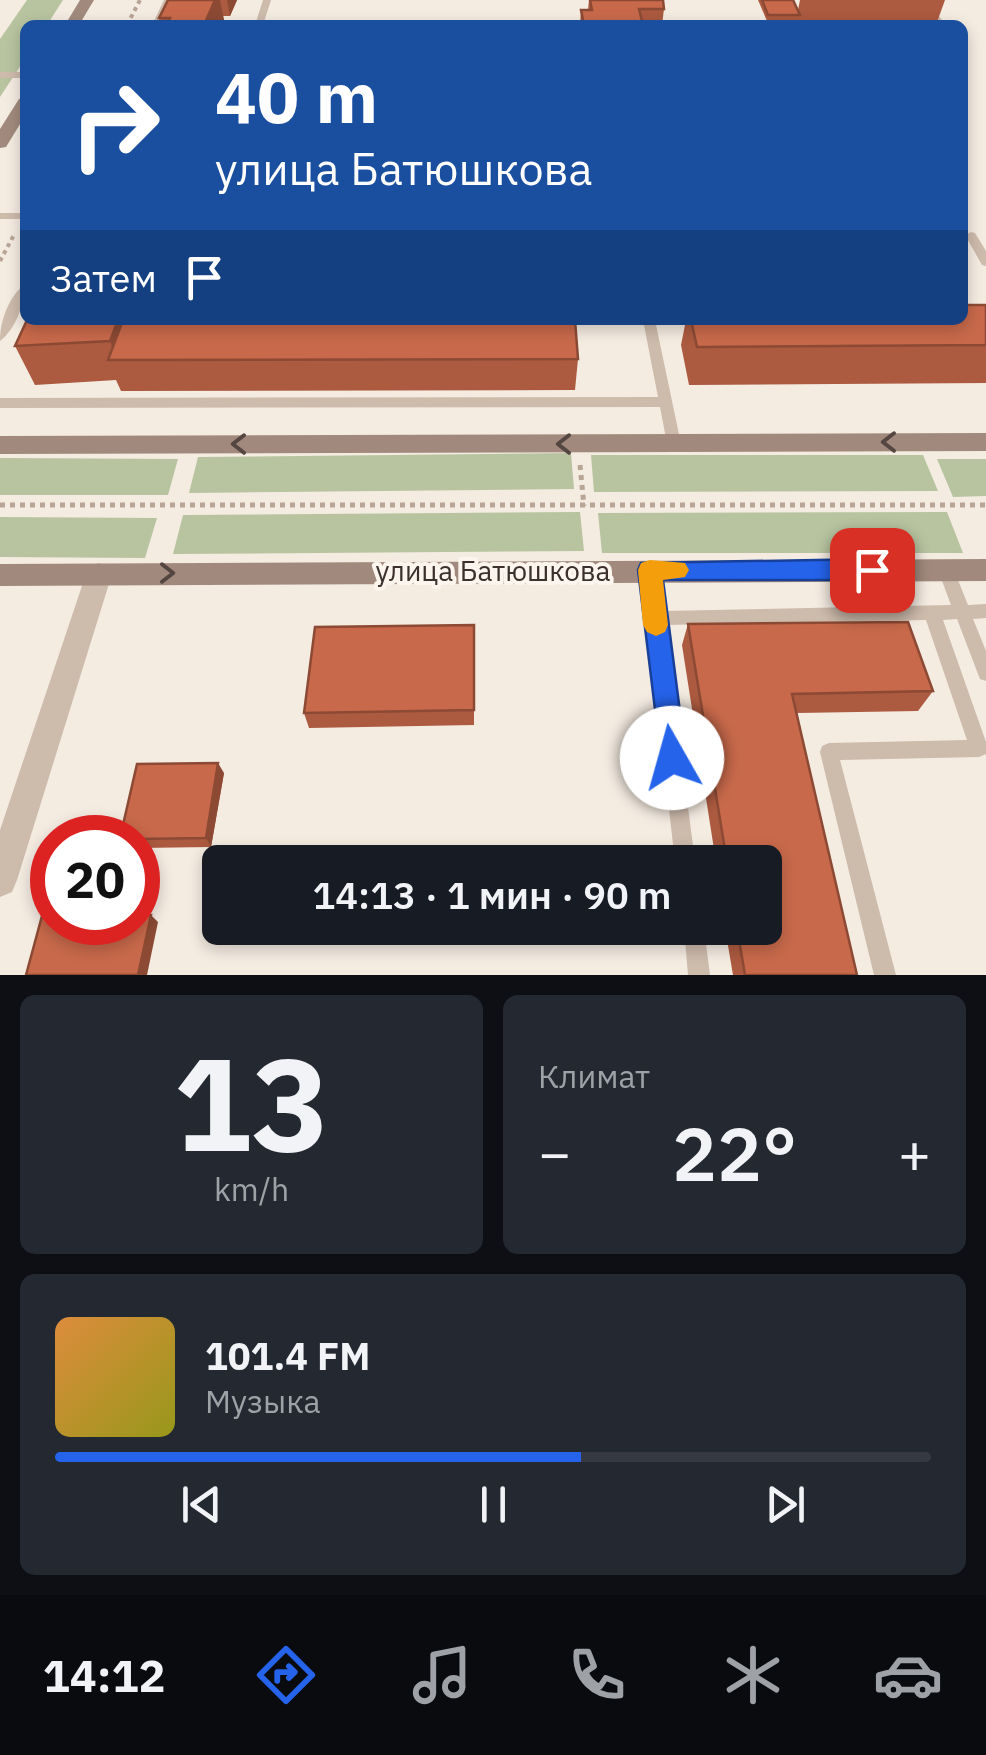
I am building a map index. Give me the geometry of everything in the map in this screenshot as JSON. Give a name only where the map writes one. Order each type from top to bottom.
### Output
[{"type":"street","points":[[0,143],[20,110]]},
{"type":"street","points":[[0,444],[986,442]]},
{"type":"street","name":"улица Батюшкова","points":[[0,575],[986,570]]},
{"type":"street","points":[[0,880],[99,574]]},
{"type":"lane","points":[[913,9],[929,9],[938,20]]},
{"type":"lane","points":[[970,235],[986,262]]},
{"type":"lane","points":[[0,338],[20,298]]},
{"type":"lane","points":[[650,325],[674,444]]},
{"type":"lane","points":[[0,403],[667,402]]},
{"type":"lane","points":[[650,570],[684,845]]},
{"type":"lane","points":[[946,570],[986,673]]},
{"type":"lane","points":[[655,618],[986,611]]},
{"type":"lane","points":[[886,975],[829,752],[978,748],[932,613]]},
{"type":"lane","points":[[696,945],[700,975]]},
{"type":"path","points":[[0,261],[20,225]]},
{"type":"path","points":[[0,504],[986,505]]},
{"type":"green space","points":[[27,0],[63,0],[50,20],[20,20],[20,67],[0,97],[0,39]]},
{"type":"green space","points":[[571,453],[574,489],[189,493],[198,457]]},
{"type":"green space","points":[[591,455],[923,455],[938,491],[594,492]]},
{"type":"green space","points":[[0,458],[178,459],[168,495],[0,495]]},
{"type":"green space","points":[[937,459],[986,459],[986,496],[953,497]]},
{"type":"green space","points":[[580,512],[584,551],[173,554],[183,515]]},
{"type":"green space","points":[[947,512],[963,553],[602,553],[598,513]]},
{"type":"green space","points":[[0,517],[157,518],[145,558],[0,557]]},
{"type":"building","points":[[168,0],[215,0],[206,20],[159,18]]},
{"type":"building","points":[[590,0],[663,0],[664,9],[639,9],[642,20],[583,20],[581,10],[592,10]]},
{"type":"building","points":[[762,0],[793,0],[800,15],[768,15]]},
{"type":"building","points":[[968,305],[986,305],[986,345],[697,347],[692,325],[968,325]]},
{"type":"building","points":[[25,325],[116,325],[110,341],[15,346]]},
{"type":"building","points":[[121,325],[575,325],[578,359],[108,360]]},
{"type":"building","points":[[908,622],[933,691],[792,694],[857,975],[745,975],[740,945],[782,945],[782,845],[724,845],[688,624]]},
{"type":"building","points":[[474,625],[474,710],[304,713],[315,627]]},
{"type":"building","points":[[218,763],[206,838],[160,839],[160,815],[125,815],[137,764]]},
{"type":"building","points":[[34,945],[144,945],[138,975],[26,975]]},
{"type":"slow traffic","points":[[656,625],[650,570],[677,570]]},
{"type":"route","points":[[672,758],[650,570],[872,570]]}]
